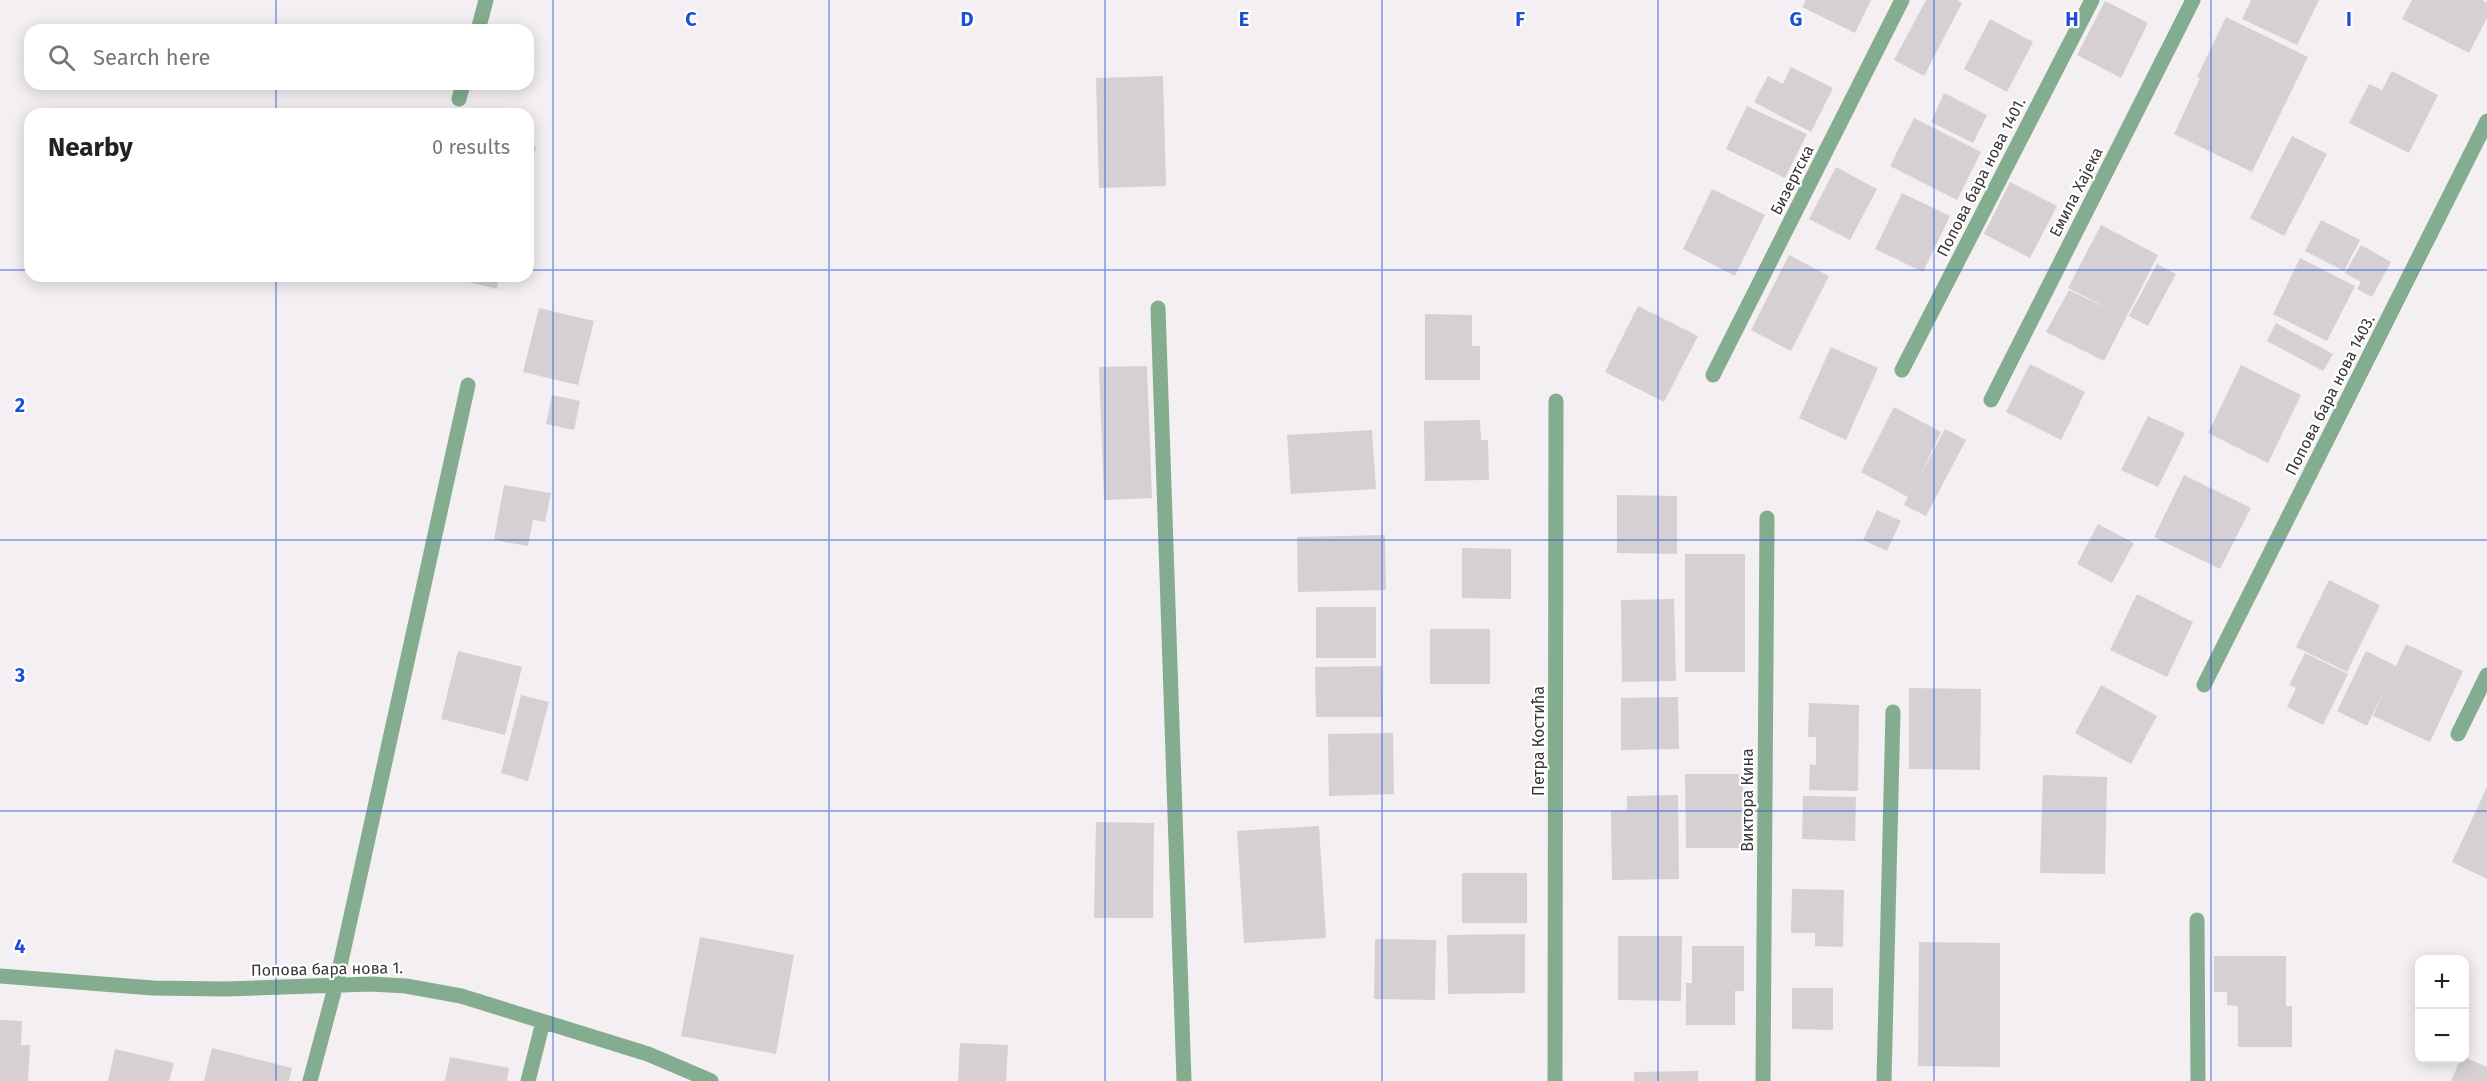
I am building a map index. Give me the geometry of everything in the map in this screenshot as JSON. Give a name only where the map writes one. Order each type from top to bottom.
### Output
[{"type":"street","points":[[480,24],[486,0]]},
{"type":"street","name":"Бизертска","points":[[1713,375],[1902,0]]},
{"type":"street","name":"Попова бара нова 1401.","points":[[1902,370],[2092,0]]},
{"type":"street","name":"Емила Хајека","points":[[1991,400],[2193,0]]},
{"type":"street","points":[[459,99],[461,90]]},
{"type":"street","name":"Попова бара нова 1403.","points":[[2204,685],[2487,120]]},
{"type":"street","points":[[1158,308],[1184,1081]]},
{"type":"street","points":[[310,1081],[336,984],[468,385]]},
{"type":"street","name":"Петра Костића","points":[[1555,1081],[1556,401]]},
{"type":"street","name":"Виктора Кина","points":[[1763,1081],[1767,518]]},
{"type":"street","points":[[2458,734],[2487,675]]},
{"type":"street","points":[[1884,1081],[1893,712]]},
{"type":"street","points":[[2197,920],[2198,1081]]},
{"type":"street","name":"Попова бара нова 1.","points":[[0,976],[153,988],[225,989],[336,984],[406,986],[462,996],[648,1054],[711,1081]]},
{"type":"street","points":[[528,1081],[543,1022]]},
{"type":"building","points":[[1806,0],[1871,0],[1855,33],[1802,7]]},
{"type":"building","points":[[1926,0],[1957,0],[1962,3],[1924,76],[1894,60]]},
{"type":"building","points":[[2251,0],[2319,0],[2297,45],[2242,19]]},
{"type":"building","points":[[2412,0],[2482,0],[2487,3],[2487,18],[2469,53],[2402,19]]},
{"type":"building","points":[[2105,1],[2148,23],[2121,78],[2077,55]]},
{"type":"building","points":[[2226,17],[2308,57],[2252,172],[2174,134],[2200,78],[2197,77]]},
{"type":"building","points":[[1990,19],[2033,42],[2007,92],[1964,69]]},
{"type":"building","points":[[1791,67],[1833,88],[1811,132],[1754,102],[1768,76],[1783,84]]},
{"type":"building","points":[[2392,71],[2438,95],[2409,153],[2349,123],[2369,84],[2382,90]]},
{"type":"building","points":[[1163,76],[1166,186],[1099,188],[1096,78]]},
{"type":"building","points":[[1944,93],[1987,115],[1973,143],[1931,122]]},
{"type":"building","points":[[1747,106],[1807,134],[1785,178],[1726,149]]},
{"type":"building","points":[[1914,118],[1981,152],[1957,200],[1890,166]]},
{"type":"building","points":[[2292,136],[2327,154],[2284,236],[2250,218]]},
{"type":"building","points":[[1836,167],[1877,189],[1850,240],[1809,219]]},
{"type":"building","points":[[2010,182],[2057,206],[2030,258],[1984,234]]},
{"type":"building","points":[[1712,189],[1765,215],[1735,276],[1683,249]]},
{"type":"building","points":[[1902,193],[1950,216],[1923,272],[1875,249]]},
{"type":"building","points":[[2321,220],[2360,240],[2344,271],[2305,251]]},
{"type":"building","points":[[2101,225],[2158,255],[2104,361],[2046,332],[2069,290],[2117,313],[2068,288]]},
{"type":"building","points":[[2361,245],[2391,262],[2372,297],[2357,289],[2361,282],[2345,273]]},
{"type":"building","points":[[1789,255],[1829,276],[1791,351],[1751,330]]},
{"type":"building","points":[[2300,258],[2355,286],[2327,341],[2273,314]]},
{"type":"building","points":[[2157,264],[2176,274],[2148,326],[2129,316]]},
{"type":"building","points":[[469,282],[498,282],[497,289]]},
{"type":"building","points":[[1638,306],[1698,336],[1664,402],[1605,372]]},
{"type":"building","points":[[539,308],[594,321],[578,385],[523,372]]},
{"type":"building","points":[[1425,314],[1472,315],[1472,346],[1480,346],[1480,380],[1425,380]]},
{"type":"building","points":[[2276,323],[2333,354],[2323,371],[2267,341]]},
{"type":"building","points":[[1831,347],[1878,368],[1846,440],[1799,418]]},
{"type":"building","points":[[2030,364],[2085,392],[2061,440],[2006,412]]},
{"type":"building","points":[[2241,365],[2301,395],[2268,463],[2208,433]]},
{"type":"building","points":[[1147,366],[1152,498],[1104,500],[1099,367]]},
{"type":"building","points":[[552,395],[580,401],[574,430],[546,424]]},
{"type":"building","points":[[1894,407],[1941,432],[1919,478],[1945,429],[1966,440],[1926,516],[1904,505],[1908,497],[1861,472]]},
{"type":"building","points":[[2148,416],[2185,433],[2158,487],[2121,470]]},
{"type":"building","points":[[1480,420],[1481,440],[1488,440],[1489,480],[1425,481],[1424,421]]},
{"type":"building","points":[[1372,430],[1376,489],[1291,494],[1287,435]]},
{"type":"building","points":[[2184,475],[2251,508],[2220,569],[2154,537]]},
{"type":"building","points":[[504,485],[551,493],[545,522],[533,520],[528,546],[494,540]]},
{"type":"building","points":[[1617,495],[1677,496],[1677,554],[1617,553]]},
{"type":"building","points":[[1877,510],[1901,521],[1887,551],[1863,540]]},
{"type":"building","points":[[2098,524],[2134,543],[2112,583],[2077,564]]},
{"type":"building","points":[[1385,535],[1386,590],[1298,592],[1297,537]]},
{"type":"building","points":[[1462,548],[1511,549],[1511,599],[1462,598]]},
{"type":"building","points":[[1685,554],[1745,554],[1745,672],[1685,672]]},
{"type":"building","points":[[2329,580],[2380,605],[2347,672],[2296,647]]},
{"type":"building","points":[[2137,594],[2193,622],[2167,677],[2110,650]]},
{"type":"building","points":[[1674,599],[1676,681],[1622,682],[1621,600]]},
{"type":"building","points":[[1316,607],[1376,607],[1376,658],[1316,658]]},
{"type":"building","points":[[1430,629],[1490,629],[1490,684],[1430,684]]},
{"type":"building","points":[[2406,644],[2463,671],[2430,742],[2373,716],[2385,688],[2367,726],[2337,711],[2366,651],[2396,666]]},
{"type":"building","points":[[458,651],[522,667],[505,735],[441,719]]},
{"type":"building","points":[[2305,653],[2348,674],[2323,725],[2287,707],[2296,688],[2289,685]]},
{"type":"building","points":[[1382,666],[1383,717],[1316,717],[1315,667]]},
{"type":"building","points":[[2101,685],[2157,716],[2131,764],[2075,733]]},
{"type":"building","points":[[1909,688],[1981,689],[1980,770],[1909,769]]},
{"type":"building","points":[[521,695],[549,702],[528,781],[501,773]]},
{"type":"building","points":[[1678,697],[1679,749],[1621,750],[1621,698]]},
{"type":"building","points":[[1809,703],[1859,705],[1858,791],[1809,790],[1810,764],[1816,765],[1816,737],[1808,737]]},
{"type":"building","points":[[1393,733],[1394,794],[1329,796],[1328,734]]},
{"type":"building","points":[[1685,774],[1743,774],[1743,848],[1686,848]]},
{"type":"building","points":[[2043,775],[2107,777],[2105,874],[2040,873]]},
{"type":"building","points":[[2487,787],[2487,879],[2452,862]]},
{"type":"building","points":[[1678,795],[1679,879],[1612,880],[1611,811],[1627,810],[1627,796]]},
{"type":"building","points":[[1803,796],[1856,797],[1855,841],[1802,839]]},
{"type":"building","points":[[1096,822],[1154,823],[1153,918],[1094,918]]},
{"type":"building","points":[[1319,826],[1326,938],[1244,943],[1237,831]]},
{"type":"building","points":[[1462,873],[1527,873],[1527,923],[1462,923]]},
{"type":"building","points":[[1792,889],[1844,890],[1843,947],[1815,946],[1815,933],[1791,933]]},
{"type":"building","points":[[1525,934],[1525,993],[1448,994],[1447,935]]},
{"type":"building","points":[[1618,936],[1682,936],[1681,1001],[1618,1000]]},
{"type":"building","points":[[700,937],[794,955],[776,1054],[681,1036]]},
{"type":"building","points":[[1375,939],[1436,940],[1435,1000],[1374,999]]},
{"type":"building","points":[[1919,942],[2000,943],[2000,1067],[1918,1066]]},
{"type":"building","points":[[1692,946],[1744,946],[1744,991],[1735,991],[1735,1025],[1686,1025],[1686,983],[1692,983]]},
{"type":"building","points":[[2214,956],[2286,956],[2286,1006],[2292,1006],[2292,1047],[2238,1047],[2238,1006],[2227,1005],[2227,992],[2214,992]]},
{"type":"building","points":[[1792,988],[1833,988],[1833,1030],[1792,1029]]},
{"type":"building","points":[[0,1020],[22,1021],[21,1045],[30,1045],[28,1081],[0,1081]]},
{"type":"building","points":[[960,1043],[1008,1045],[1006,1081],[958,1081]]},
{"type":"building","points":[[212,1048],[292,1068],[289,1081],[204,1081]]},
{"type":"building","points":[[115,1049],[174,1063],[169,1081],[108,1081]]},
{"type":"building","points":[[450,1057],[509,1068],[507,1081],[445,1081]]},
{"type":"building","points":[[2469,1059],[2487,1067],[2487,1081],[2451,1081],[2459,1063],[2469,1063]]},
{"type":"building","points":[[1698,1071],[1698,1081],[1634,1081],[1634,1072]]}]
